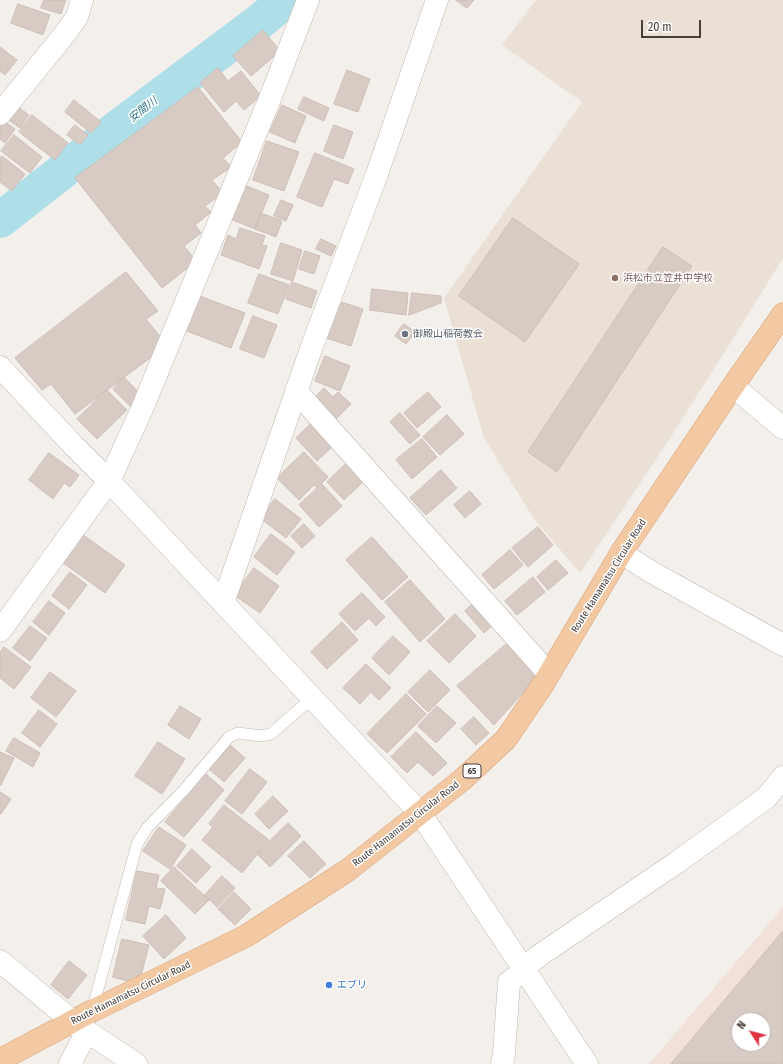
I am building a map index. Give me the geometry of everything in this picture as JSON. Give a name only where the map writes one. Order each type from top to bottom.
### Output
[{"type":"main road","name":"Route Hamamatsu Circular Road","points":[[0,1060],[84,1021],[246,936],[348,870],[462,780],[506,739],[549,674],[621,553],[783,314]]},
{"type":"street","points":[[0,114],[77,17],[82,0]]},
{"type":"street","points":[[0,631],[109,481],[142,409],[270,98],[308,0]]},
{"type":"street","points":[[223,603],[296,391],[377,174],[437,0]]},
{"type":"street","points":[[0,367],[109,481],[420,814],[587,1064]]},
{"type":"street","points":[[733,386],[783,428]]},
{"type":"street","points":[[296,391],[549,674]]},
{"type":"street","points":[[621,553],[783,646]]},
{"type":"street","points":[[502,1064],[509,982],[540,955],[676,863],[766,798],[783,777]]},
{"type":"street","points":[[0,961],[84,1021],[136,1064]]},
{"type":"street","points":[[70,1064],[84,1021]]},
{"type":"lane","points":[[84,1021],[137,844],[147,828],[184,790],[229,737],[238,733],[261,736],[271,734],[312,698]]},
{"type":"shaded area","name":"浜松市立笠井中学校","points":[[536,0],[783,0],[783,258],[672,435],[580,573],[534,519],[484,438],[444,298],[582,102],[502,45]]},
{"type":"shaded area","points":[[783,907],[783,1064],[649,1064]]},
{"type":"building","points":[[44,0],[66,0],[61,14],[41,8]]},
{"type":"building","points":[[456,0],[474,0],[467,8]]},
{"type":"building","points":[[18,4],[50,15],[43,35],[11,23]]},
{"type":"building","points":[[263,30],[280,51],[251,76],[233,56]]},
{"type":"building","points":[[0,47],[17,60],[5,75],[0,71]]},
{"type":"building","points":[[218,68],[228,81],[241,71],[261,96],[244,110],[236,101],[224,112],[200,83]]},
{"type":"building","points":[[347,70],[370,79],[358,112],[334,104]]},
{"type":"building","points":[[198,87],[242,142],[223,158],[231,167],[212,180],[223,193],[205,206],[211,212],[195,225],[201,233],[184,246],[196,261],[162,288],[75,178]]},
{"type":"building","points":[[304,97],[329,108],[324,121],[298,109]]},
{"type":"building","points":[[74,100],[101,122],[91,133],[65,112]]},
{"type":"building","points":[[282,105],[306,116],[295,143],[270,132]]},
{"type":"building","points":[[18,107],[29,115],[20,128],[9,120]]},
{"type":"building","points":[[32,115],[68,143],[55,160],[19,132]]},
{"type":"building","points":[[4,121],[15,129],[5,143],[0,139],[0,126]]},
{"type":"building","points":[[75,125],[88,135],[80,145],[67,135]]},
{"type":"building","points":[[334,125],[353,132],[343,159],[324,151]]},
{"type":"building","points":[[14,135],[42,157],[30,173],[1,151]]},
{"type":"building","points":[[267,141],[299,152],[284,191],[253,180]]},
{"type":"building","points":[[315,153],[354,169],[348,184],[334,179],[322,207],[297,197]]},
{"type":"building","points":[[2,156],[25,174],[12,191],[0,182],[0,159]]},
{"type":"building","points":[[244,185],[269,195],[255,229],[230,219]]},
{"type":"building","points":[[281,200],[293,205],[286,221],[274,216]]},
{"type":"building","points":[[261,213],[282,221],[276,237],[255,229]]},
{"type":"building","points":[[513,218],[579,264],[525,342],[459,296]]},
{"type":"building","points":[[240,228],[265,236],[262,245],[267,246],[259,269],[221,255],[228,235],[236,239]]},
{"type":"building","points":[[321,239],[336,246],[331,256],[316,249]]},
{"type":"building","points":[[281,243],[302,250],[293,281],[271,274]]},
{"type":"building","points":[[663,247],[692,266],[557,472],[528,452]]},
{"type":"building","points":[[305,251],[320,256],[314,274],[299,269]]},
{"type":"building","points":[[126,272],[158,311],[146,319],[162,339],[154,355],[75,414],[51,384],[42,390],[15,358]]},
{"type":"building","points":[[259,274],[289,285],[278,314],[248,303]]},
{"type":"building","points":[[292,282],[317,291],[311,308],[286,299]]},
{"type":"building","points":[[372,289],[408,293],[406,315],[370,310]]},
{"type":"building","points":[[412,293],[441,296],[441,303],[409,315]]},
{"type":"building","points":[[197,295],[245,313],[231,348],[184,330]]},
{"type":"building","points":[[338,301],[363,309],[351,346],[326,338]]},
{"type":"building","points":[[253,316],[277,325],[264,358],[240,349]]},
{"type":"building","name":"御殿山稲荷教会","points":[[404,324],[415,332],[406,344],[395,336]]},
{"type":"building","points":[[325,356],[350,366],[340,391],[315,381]]},
{"type":"building","points":[[124,377],[141,395],[134,410],[113,389]]},
{"type":"building","points":[[324,388],[333,397],[338,392],[351,404],[334,421],[313,400]]},
{"type":"building","points":[[107,390],[127,410],[97,439],[77,419]]},
{"type":"building","points":[[428,392],[441,407],[417,428],[404,413]]},
{"type":"building","points":[[400,413],[420,435],[410,444],[390,422]]},
{"type":"building","points":[[447,415],[464,434],[440,455],[423,437]]},
{"type":"building","points":[[314,421],[335,444],[317,461],[296,438]]},
{"type":"building","points":[[422,439],[437,457],[412,479],[396,460]]},
{"type":"building","points":[[304,452],[328,477],[317,488],[314,485],[299,500],[277,478]]},
{"type":"building","points":[[49,453],[79,475],[70,487],[64,483],[53,499],[29,480]]},
{"type":"building","points":[[350,460],[367,478],[344,500],[327,482]]},
{"type":"building","points":[[441,470],[457,488],[426,515],[410,498]]},
{"type":"building","points":[[322,484],[342,506],[319,527],[299,505]]},
{"type":"building","points":[[470,491],[481,504],[465,518],[454,505]]},
{"type":"building","points":[[275,499],[301,519],[286,538],[260,518]]},
{"type":"building","points":[[304,524],[315,536],[302,548],[291,536]]},
{"type":"building","points":[[538,527],[553,545],[528,567],[512,548]]},
{"type":"building","points":[[82,534],[125,565],[105,593],[62,562]]},
{"type":"building","points":[[271,534],[295,552],[277,575],[254,557]]},
{"type":"building","points":[[372,537],[408,577],[382,600],[346,560]]},
{"type":"building","points":[[510,550],[523,565],[494,589],[482,575]]},
{"type":"building","points":[[556,560],[568,573],[548,590],[537,577]]},
{"type":"building","points":[[254,568],[279,586],[260,613],[234,595]]},
{"type":"building","points":[[70,572],[87,585],[69,609],[52,596]]},
{"type":"building","points":[[533,577],[545,592],[517,615],[505,601]]},
{"type":"building","points":[[410,580],[445,619],[420,642],[385,602]]},
{"type":"building","points":[[362,593],[385,617],[376,626],[369,618],[355,631],[339,614]]},
{"type":"building","points":[[49,601],[65,613],[49,635],[33,622]]},
{"type":"building","points":[[475,602],[495,623],[484,633],[465,611]]},
{"type":"building","points":[[455,614],[476,636],[449,663],[427,641]]},
{"type":"building","points":[[342,622],[358,640],[327,669],[311,652]]},
{"type":"building","points":[[30,626],[47,638],[30,661],[13,648]]},
{"type":"building","points":[[393,636],[410,652],[389,675],[372,658]]},
{"type":"building","points":[[509,642],[535,671],[536,678],[494,725],[457,686]]},
{"type":"building","points":[[4,647],[31,667],[14,689],[0,678],[0,653]]},
{"type":"building","points":[[366,664],[391,688],[379,700],[371,692],[360,704],[343,688]]},
{"type":"building","points":[[430,670],[450,690],[428,712],[408,692]]},
{"type":"building","points":[[50,672],[76,691],[56,717],[31,698]]},
{"type":"building","points":[[406,694],[426,714],[387,753],[367,734]]},
{"type":"building","points":[[180,706],[201,719],[189,739],[168,725]]},
{"type":"building","points":[[437,706],[456,723],[436,743],[418,726]]},
{"type":"building","points":[[39,710],[57,724],[40,747],[22,733]]},
{"type":"building","points":[[474,717],[489,733],[476,745],[461,729]]},
{"type":"building","points":[[416,732],[447,763],[433,776],[418,762],[407,773],[391,757]]},
{"type":"building","points":[[14,738],[40,753],[33,767],[6,751]]},
{"type":"building","points":[[158,742],[185,759],[162,794],[135,776]]},
{"type":"building","points":[[230,745],[245,758],[224,782],[209,769]]},
{"type":"building","points":[[0,752],[14,758],[1,785],[0,785]]},
{"type":"building","points":[[250,769],[267,782],[242,814],[225,801]]},
{"type":"building","points":[[206,774],[224,790],[184,837],[165,822]]},
{"type":"building","points":[[0,792],[11,799],[1,814],[0,814]]},
{"type":"building","points":[[273,796],[288,811],[269,829],[255,814]]},
{"type":"building","points":[[224,805],[269,840],[242,873],[202,840],[213,827],[209,824]]},
{"type":"building","points":[[288,823],[301,836],[270,867],[257,854]]},
{"type":"building","points":[[159,827],[186,845],[170,869],[143,851]]},
{"type":"building","points":[[304,841],[326,864],[310,878],[288,856]]},
{"type":"building","points":[[192,849],[211,867],[196,883],[177,866]]},
{"type":"building","points":[[174,867],[209,900],[195,914],[161,881]]},
{"type":"building","points":[[137,871],[159,875],[156,888],[165,889],[160,909],[149,906],[145,924],[126,920]]},
{"type":"building","points":[[222,876],[235,888],[217,907],[205,895]]},
{"type":"building","points":[[234,892],[251,909],[235,925],[218,909]]},
{"type":"building","points":[[166,915],[186,938],[164,959],[143,936]]},
{"type":"building","points":[[783,931],[783,1064],[671,1064]]},
{"type":"building","points":[[122,939],[149,945],[141,976],[137,976],[135,983],[113,977]]},
{"type":"building","points":[[69,961],[87,975],[68,999],[51,985]]},
{"type":"waterway","name":"安間川","points":[[0,220],[115,130],[286,0]]},
{"type":"place","name":"浜松市立笠井中学校","points":[[615,278]]},
{"type":"place","name":"御殿山稲荷教会","points":[[405,334]]},
{"type":"place","name":"エブリ","points":[[329,985]]}]
